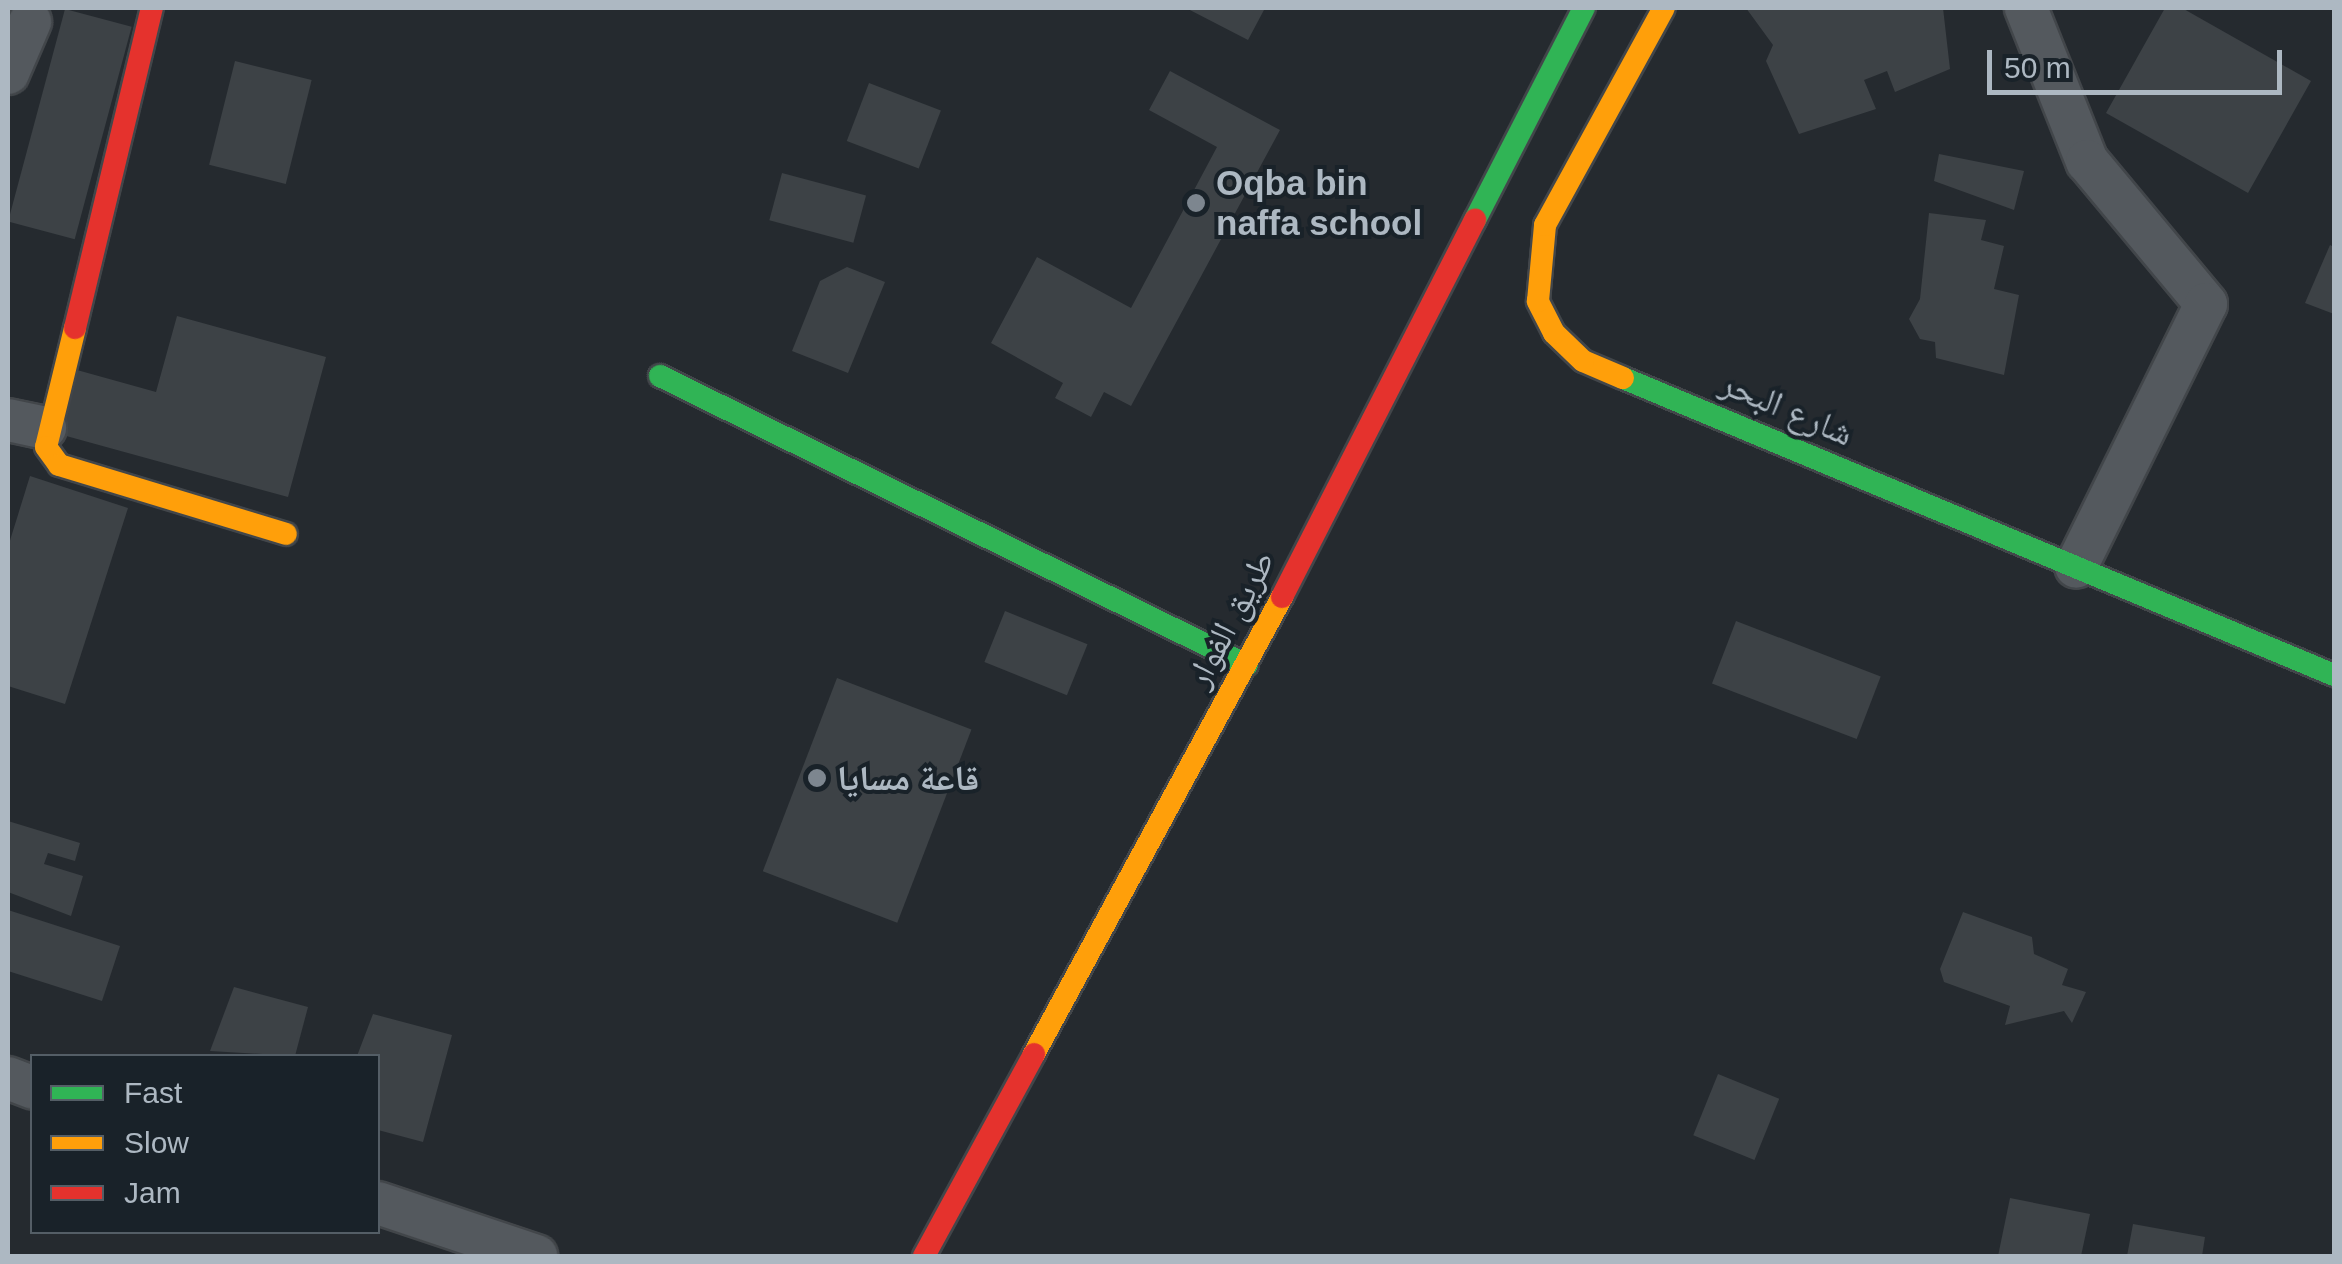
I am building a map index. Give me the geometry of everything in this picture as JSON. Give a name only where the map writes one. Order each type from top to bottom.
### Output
[{"type":"street","points":[[152,8],[26,424],[59,465],[286,534]]},
{"type":"street","name":"طريق الفوار","points":[[924,1256],[1247,665],[1584,8]]},
{"type":"street","name":"شارع البحر","points":[[1664,8],[1546,224],[1538,301],[1554,334],[1583,361],[2334,675]]},
{"type":"street","points":[[2026,8],[2087,161],[2206,304],[2076,567]]},
{"type":"street","points":[[8,73],[30,22]]},
{"type":"street","points":[[660,376],[1247,665]]},
{"type":"street","points":[[380,1204],[536,1256]]},
{"type":"building","points":[[1186,8],[1265,8],[1248,40]]},
{"type":"building","points":[[1746,8],[1943,8],[1950,69],[1895,92],[1887,71],[1864,80],[1876,109],[1799,134],[1766,61],[1773,45]]},
{"type":"building","points":[[2165,8],[2182,8],[2311,81],[2248,193],[2106,113]]},
{"type":"building","points":[[65,9],[132,27],[75,239],[8,222]]},
{"type":"building","points":[[235,61],[312,80],[286,184],[209,165]]},
{"type":"building","points":[[1170,71],[1280,130],[1131,406],[1104,392],[1091,417],[1055,398],[1063,383],[991,343],[1037,257],[1131,308],[1217,147],[1149,110]]},
{"type":"building","points":[[869,83],[941,111],[919,168],[847,141]]},
{"type":"building","points":[[1939,154],[2024,171],[2014,210],[1934,181]]},
{"type":"building","points":[[782,173],[866,196],[853,243],[769,220]]},
{"type":"building","points":[[1929,213],[1986,220],[1981,240],[2004,246],[1994,289],[2019,295],[2004,375],[1936,358],[1935,342],[1920,339],[1909,319],[1920,299]]},
{"type":"building","points":[[2330,245],[2334,247],[2334,314],[2305,303]]},
{"type":"building","points":[[847,267],[885,282],[848,373],[792,351],[820,281]]},
{"type":"building","points":[[177,316],[326,357],[288,497],[59,434],[77,370],[156,392]]},
{"type":"building","points":[[30,476],[128,508],[65,704],[8,686],[8,547]]},
{"type":"building","points":[[1005,611],[1088,644],[1067,695],[984,662]]},
{"type":"building","points":[[1736,621],[1881,677],[1857,739],[1712,684]]},
{"type":"building","points":[[837,678],[971,730],[897,923],[763,871]]},
{"type":"building","points":[[8,821],[80,843],[75,861],[48,853],[44,864],[83,876],[71,916],[8,892]]},
{"type":"building","points":[[8,910],[120,946],[102,1001],[8,971]]},
{"type":"building","points":[[1963,912],[2032,937],[2034,954],[2068,969],[2062,985],[2086,992],[2072,1023],[2064,1011],[2005,1025],[2010,1006],[1944,982],[1940,969]]},
{"type":"building","points":[[234,987],[308,1007],[296,1054],[210,1051]]},
{"type":"building","points":[[373,1014],[452,1035],[423,1142],[380,1131],[380,1054],[358,1054]]},
{"type":"building","points":[[1718,1074],[1779,1099],[1754,1160],[1693,1135]]},
{"type":"building","points":[[2010,1198],[2090,1214],[2081,1256],[1998,1256]]},
{"type":"building","points":[[2133,1224],[2205,1237],[2202,1256],[2127,1256]]},
{"type":"traffic: fast","points":[[1475,220],[1584,8]]},
{"type":"traffic: fast","points":[[660,376],[1247,665]]},
{"type":"traffic: fast","points":[[1623,378],[2334,675]]},
{"type":"traffic: slow","points":[[1623,378],[1583,361],[1554,333],[1538,301],[1545,225],[1664,8]]},
{"type":"traffic: slow","points":[[75,328],[46,447],[59,465],[286,534]]},
{"type":"traffic: slow","points":[[1034,1054],[1282,597]]},
{"type":"traffic: jam","points":[[75,328],[152,8]]},
{"type":"traffic: jam","points":[[1282,597],[1475,220]]},
{"type":"traffic: jam","points":[[924,1256],[1034,1054]]},
{"type":"place","name":"Oqba bin naffa school","points":[[1196,203]]},
{"type":"place","name":"قاعة مسايا","points":[[817,778]]}]
